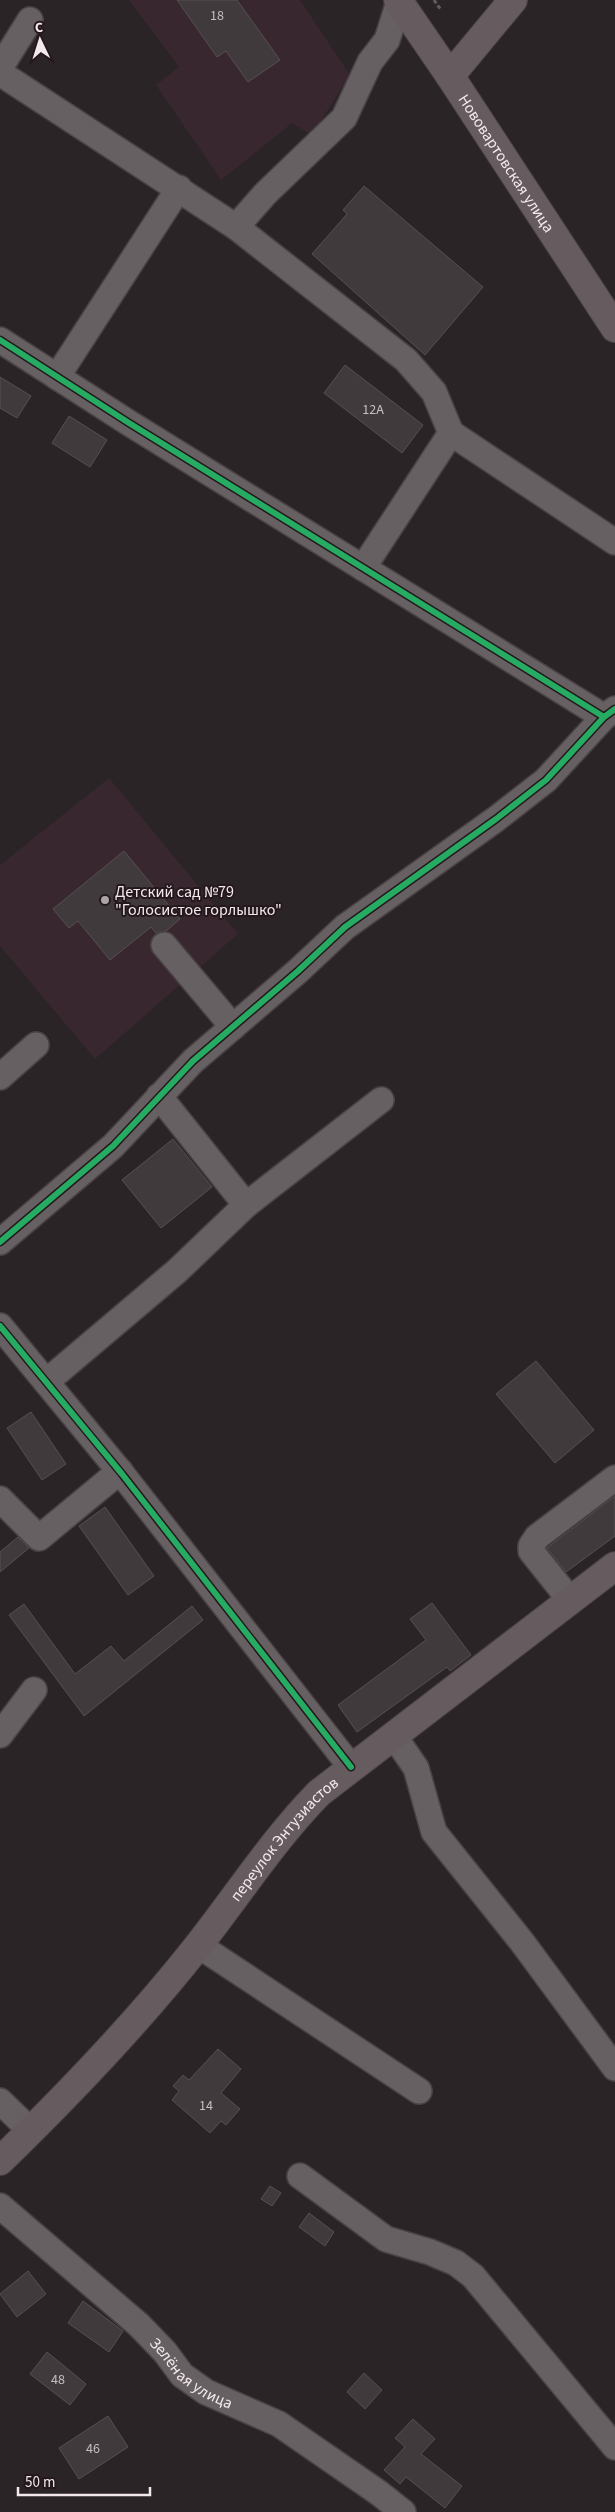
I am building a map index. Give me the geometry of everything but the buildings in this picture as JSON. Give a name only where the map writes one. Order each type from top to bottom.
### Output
[{"type":"main road","points":[[450,76],[513,0]]},
{"type":"main road","name":"Нововартовская улица","points":[[398,1],[450,76],[615,328]]},
{"type":"main road","name":"переулок Энтузиастов","points":[[0,2161],[31,2131],[126,2030],[198,1946],[292,1821],[319,1793],[615,1566]]},
{"type":"street","points":[[236,227],[265,194],[344,118],[370,62],[387,40],[398,1]]},
{"type":"street","points":[[0,68],[30,20]]},
{"type":"street","points":[[0,73],[179,188],[236,227],[406,360],[434,392],[451,433],[615,542]]},
{"type":"street","points":[[57,377],[179,188]]},
{"type":"street","points":[[0,340],[363,568],[610,713],[546,780],[496,819],[346,927],[193,1061],[113,1146],[0,1242]]},
{"type":"street","points":[[363,568],[451,433]]},
{"type":"street","points":[[164,945],[232,1027]]},
{"type":"street","points":[[0,1077],[36,1045]]},
{"type":"street","points":[[159,1096],[246,1205]]},
{"type":"street","points":[[46,1382],[177,1271],[246,1205],[381,1100]]},
{"type":"street","points":[[0,1326],[120,1472],[351,1767]]},
{"type":"street","points":[[0,1499],[39,1538],[120,1472]]},
{"type":"street","points":[[570,1600],[531,1551],[531,1546],[537,1537],[615,1478]]},
{"type":"street","points":[[0,1735],[34,1690]]},
{"type":"street","points":[[394,1736],[416,1768],[434,1832],[522,1942],[615,2068]]},
{"type":"street","points":[[198,1946],[420,2091]]},
{"type":"street","points":[[0,2101],[31,2131]]},
{"type":"street","points":[[300,2176],[386,2239],[448,2259],[473,2276],[615,2447]]},
{"type":"street","name":"Зелёная улица","points":[[0,2206],[139,2325],[165,2352],[182,2375],[206,2392],[278,2424],[380,2493],[402,2512]]},
{"type":"path","points":[[434,0],[441,10]]},
{"type":"shaded area","points":[[129,0],[300,0],[350,75],[312,135],[292,123],[221,180],[156,85],[179,67]]},
{"type":"shaded area","name":"Детский сад №79 \"Голосистое горлышко\"","points":[[109,778],[238,934],[95,1059],[0,946],[0,865]]},
{"type":"cycle path","points":[[0,340],[129,423],[604,717]]},
{"type":"cycle path","points":[[0,1242],[113,1146],[193,1061],[298,971],[345,927],[496,819],[546,780],[604,717],[615,709]]},
{"type":"cycle path","points":[[0,1326],[122,1474],[351,1767]]},
{"type":"place","name":"Детский сад №79 \"Голосистое горлышко\"","points":[[105,900]]}]
